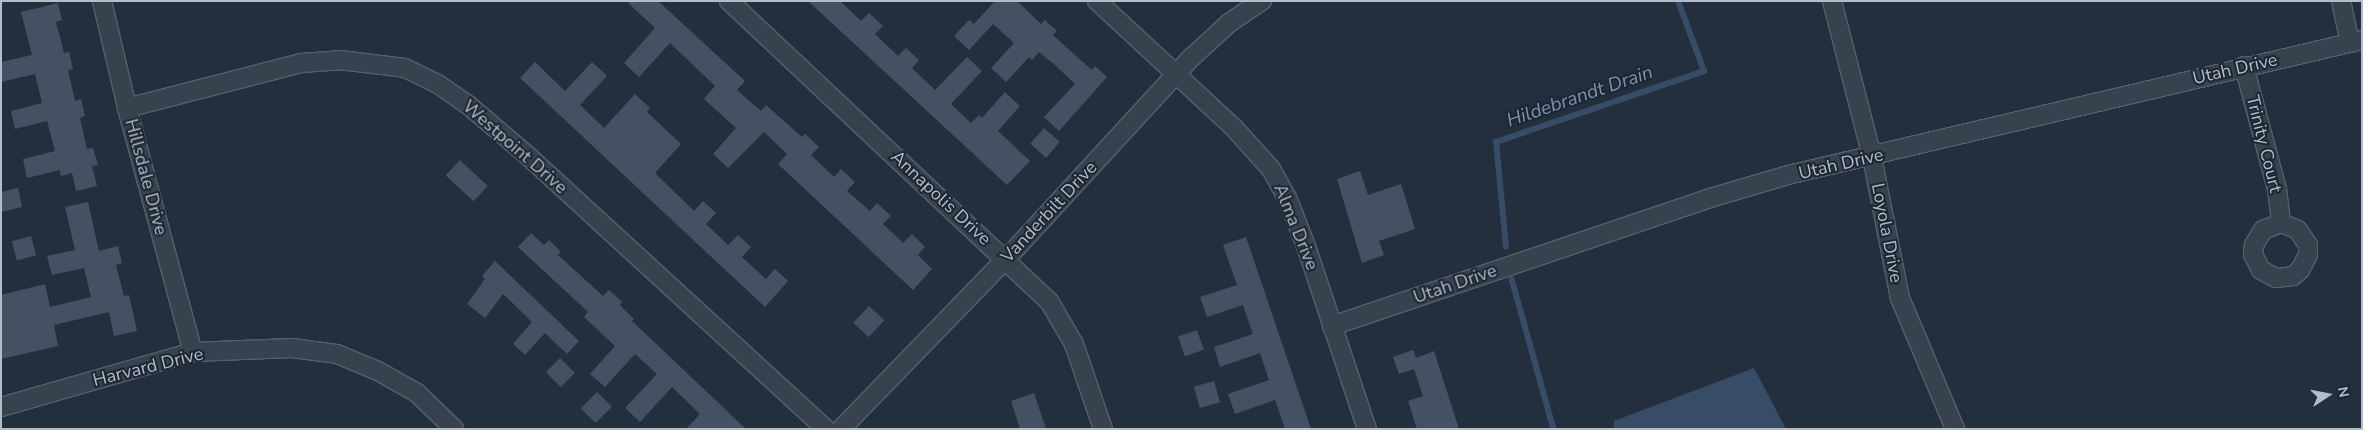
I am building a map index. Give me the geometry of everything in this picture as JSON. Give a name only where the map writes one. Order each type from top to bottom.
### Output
[{"type":"street","name":"Hillsdale Drive","points":[[102,1],[127,108],[193,352]]},
{"type":"street","name":"Annapolis Drive","points":[[730,1],[1033,283],[1062,319],[1103,429]]},
{"type":"street","name":"Alma Drive","points":[[1097,1],[1235,128],[1271,169],[1288,200],[1367,429]]},
{"type":"street","name":"Vanderbilt Drive","points":[[840,429],[1007,258],[1176,74],[1229,23],[1262,1]]},
{"type":"street","name":"Loyola Drive","points":[[1832,1],[1872,157],[1900,298],[1955,429]]},
{"type":"street","points":[[2341,1],[2356,42]]},
{"type":"street","name":"Utah Drive","points":[[1332,326],[1710,198],[1788,175],[1872,157],[2244,66],[2356,42]]},
{"type":"street","name":"Westpoint Drive","points":[[127,108],[301,63],[340,60],[405,68],[438,84],[460,99],[513,142],[826,429]]},
{"type":"street","name":"Trinity Court","points":[[2244,66],[2277,189],[2281,223]]},
{"type":"street","name":"Harvard Drive","points":[[1,407],[193,352],[292,348],[337,354],[417,393],[454,429]]},
{"type":"water","points":[[1754,368],[1786,429],[1614,429],[1614,421]]},
{"type":"building","points":[[626,1],[658,1],[745,81],[737,90],[761,111],[766,105],[802,137],[805,134],[819,147],[811,155],[834,177],[841,169],[855,182],[847,191],[870,211],[877,203],[891,216],[883,224],[903,243],[912,234],[925,247],[918,255],[932,269],[913,290],[778,164],[787,154],[764,132],[728,168],[713,154],[736,128],[704,99],[715,86],[670,43],[639,77],[624,63],[655,28]]},
{"type":"building","points":[[808,1],[840,1],[861,21],[869,13],[883,26],[875,34],[898,56],[906,48],[919,60],[912,68],[935,90],[967,57],[982,71],[951,104],[971,123],[979,115],[982,118],[1005,92],[1020,106],[998,131],[1030,161],[1007,185]]},
{"type":"building","points":[[995,1],[1017,1],[1041,24],[1045,20],[1057,31],[1053,35],[1092,70],[1095,66],[1107,77],[1059,131],[1044,117],[1075,84],[1055,65],[1039,52],[1032,60],[1029,57],[1006,82],[991,68],[1014,43],[993,24],[969,50],[954,36],[969,20],[974,24]]},
{"type":"building","points":[[58,3],[62,20],[56,22],[64,53],[69,52],[73,69],[68,70],[75,101],[81,99],[85,116],[80,118],[87,149],[93,148],[98,165],[92,166],[97,186],[76,191],[72,173],[61,176],[60,170],[27,178],[23,159],[55,151],[47,121],[15,129],[11,111],[42,103],[35,74],[1,82],[1,62],[32,55],[21,12]]},
{"type":"building","points":[[535,62],[565,91],[592,62],[607,76],[580,105],[604,128],[635,94],[650,108],[647,112],[681,144],[655,173],[694,211],[703,201],[716,213],[706,224],[728,245],[738,235],[751,247],[742,257],[766,279],[775,269],[788,281],[765,307],[520,78]]},
{"type":"building","points":[[1044,128],[1060,142],[1046,158],[1030,144]]},
{"type":"building","points":[[460,160],[488,186],[473,201],[446,175]]},
{"type":"building","points":[[1360,171],[1368,195],[1401,184],[1415,229],[1379,241],[1384,255],[1362,263],[1337,179]]},
{"type":"building","points":[[18,188],[22,207],[1,212],[1,192]]},
{"type":"building","points":[[88,202],[99,251],[118,246],[122,263],[116,265],[124,296],[129,295],[137,331],[114,336],[109,312],[54,325],[58,346],[1,359],[1,295],[45,284],[50,307],[91,297],[84,268],[52,275],[47,256],[75,250],[65,207]]},
{"type":"building","points":[[531,233],[544,245],[549,240],[561,252],[558,255],[603,296],[609,290],[622,302],[620,305],[634,319],[632,321],[746,429],[686,429],[700,414],[672,387],[640,422],[625,408],[657,374],[635,354],[605,387],[590,374],[615,346],[584,317],[588,312],[518,247]]},
{"type":"building","points":[[31,236],[36,255],[17,260],[12,241]]},
{"type":"building","points":[[1246,237],[1311,429],[1285,429],[1275,400],[1235,414],[1228,394],[1269,380],[1260,353],[1220,367],[1214,347],[1253,334],[1243,305],[1207,317],[1200,297],[1237,285],[1223,245]]},
{"type":"building","points":[[495,261],[579,341],[567,354],[545,333],[525,355],[513,344],[532,322],[503,294],[485,318],[467,304],[485,279],[482,276]]},
{"type":"building","points":[[869,306],[884,320],[869,337],[853,323]]},
{"type":"building","points":[[1197,330],[1204,350],[1185,356],[1178,337]]},
{"type":"building","points":[[1413,350],[1416,358],[1434,351],[1459,429],[1417,429],[1408,401],[1423,396],[1414,369],[1399,374],[1393,357]]},
{"type":"building","points":[[560,358],[575,373],[561,387],[546,372]]},
{"type":"building","points":[[1214,381],[1220,402],[1200,408],[1194,387]]},
{"type":"building","points":[[597,392],[612,407],[596,423],[581,408]]},
{"type":"building","points":[[1034,393],[1046,429],[1020,429],[1011,401]]},
{"type":"waterway","name":"Hildebrandt Drain","points":[[1506,247],[1496,142],[1704,71],[1678,1]]},
{"type":"waterway","name":"Hildebrandt Drain","points":[[1512,279],[1554,429]]}]
